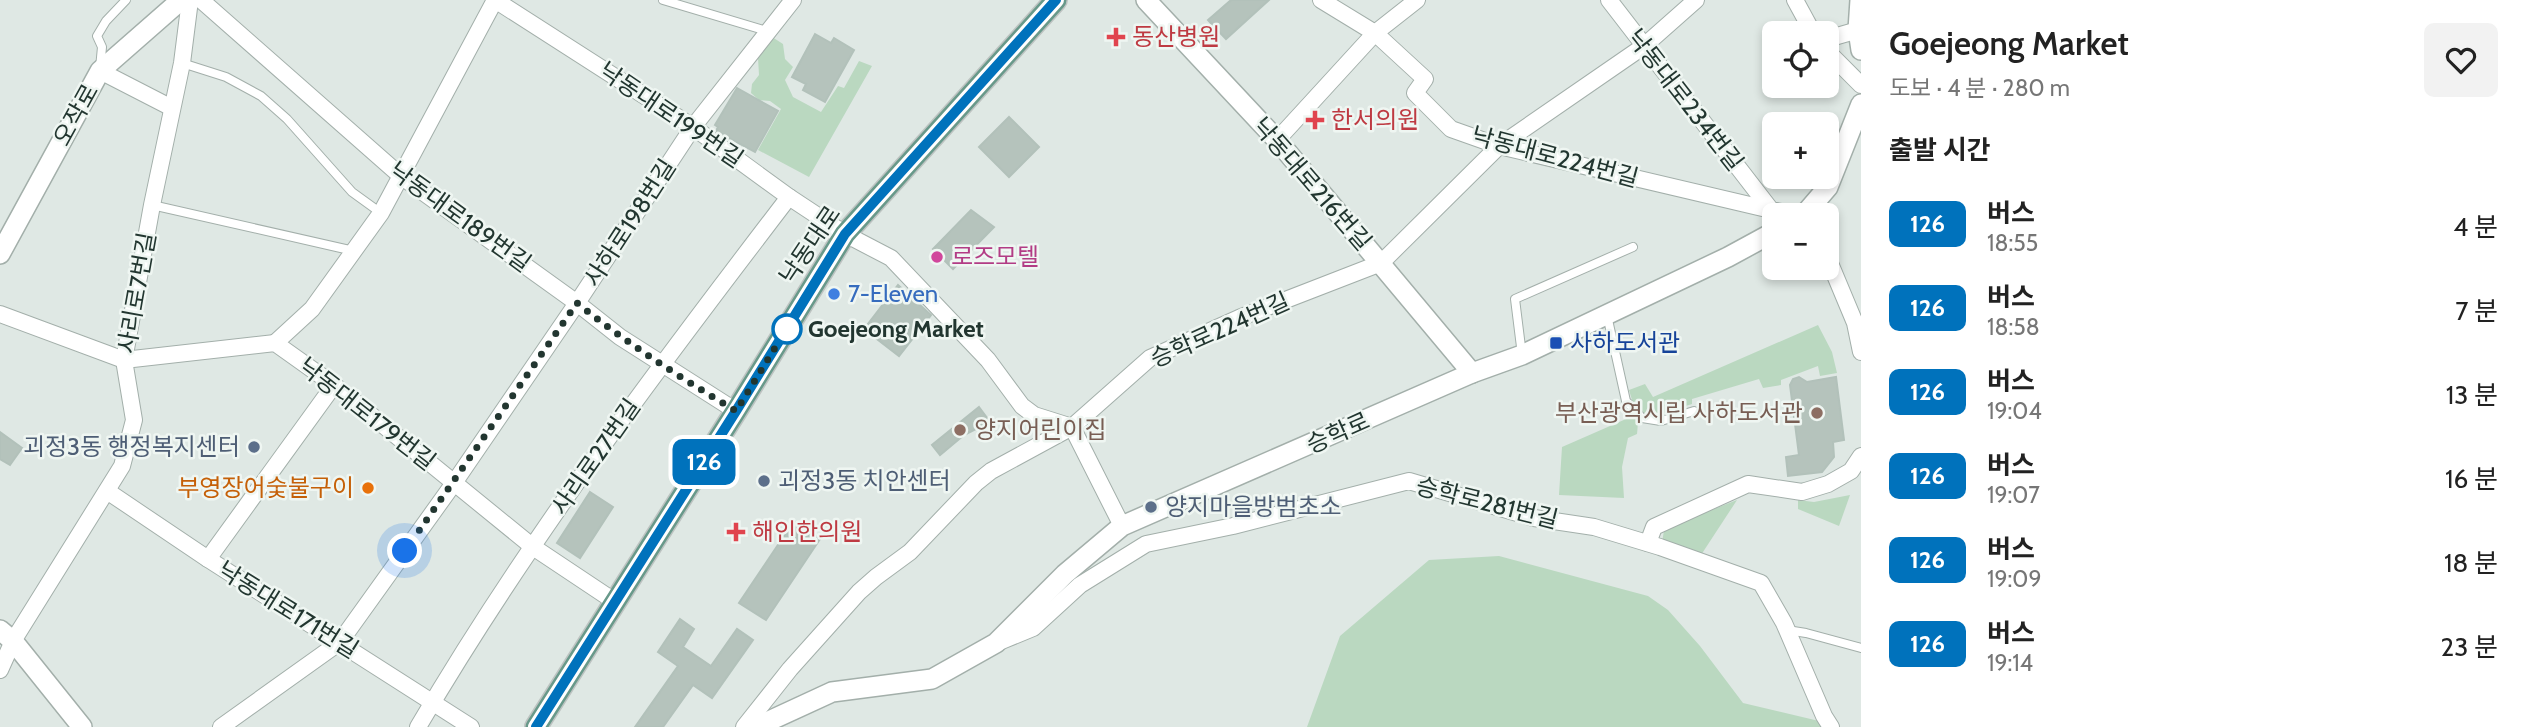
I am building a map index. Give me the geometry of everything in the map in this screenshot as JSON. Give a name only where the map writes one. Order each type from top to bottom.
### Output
[{"type":"main road","name":"낙동대로","points":[[536,727],[845,234],[1056,0]]},
{"type":"street","name":"오작로","points":[[0,254],[100,71],[181,0]]},
{"type":"street","name":"사리로7번길","points":[[0,670],[7,636],[122,466],[134,420],[124,360],[152,205],[182,63],[190,0]]},
{"type":"street","name":"낙동대로189번길","points":[[201,0],[402,177],[620,337],[736,411]]},
{"type":"street","points":[[275,343],[312,309],[382,213],[495,0]]},
{"type":"street","name":"낙동대로199번길","points":[[495,0],[693,127],[845,234],[891,258],[988,360],[1022,406],[1034,415],[1072,427]]},
{"type":"street","name":"사하로198번길","points":[[221,727],[340,642],[454,483],[693,127],[793,0]]},
{"type":"street","name":"낙동대로216번길","points":[[1146,0],[1277,140],[1472,373]]},
{"type":"street","name":"낙동대로224번길","points":[[1321,0],[1375,33],[1425,79],[1415,93],[1451,129],[1499,146],[1762,208]]},
{"type":"street","points":[[1277,140],[1375,33],[1417,0]]},
{"type":"street","name":"낙동대로234번길","points":[[1609,0],[1766,203]]},
{"type":"street","name":"승학로224번길","points":[[744,727],[790,669],[859,592],[910,552],[976,482],[1072,427],[1150,358],[1239,318],[1381,263],[1499,146],[1644,46],[1696,0]]},
{"type":"street","points":[[1795,0],[1806,21]]},
{"type":"street","points":[[1839,31],[1860,17]]},
{"type":"street","points":[[1860,17],[1861,50]]},
{"type":"street","points":[[1839,63],[1861,85]]},
{"type":"street","points":[[100,71],[172,108]]},
{"type":"street","points":[[1814,203],[1828,187],[1861,104]]},
{"type":"street","name":"사리로27번길","points":[[418,727],[533,547],[661,365],[789,197]]},
{"type":"street","name":"승학로","points":[[756,727],[832,692],[932,679],[996,643],[1065,573],[1122,526],[1472,373],[1522,355],[1762,239]]},
{"type":"street","points":[[1837,280],[1855,323],[1861,352]]},
{"type":"street","points":[[0,314],[124,360]]},
{"type":"street","name":"낙동대로179번길","points":[[124,360],[275,343],[334,386],[533,547],[614,601]]},
{"type":"street","points":[[208,559],[334,386]]},
{"type":"street","points":[[1072,427],[1122,526]]},
{"type":"street","points":[[1648,543],[1654,527],[1748,484],[1802,492],[1828,484],[1851,471],[1861,456]]},
{"type":"street","name":"승학로281번길","points":[[996,643],[1032,628],[1080,584],[1146,544],[1233,526],[1409,481],[1534,518],[1594,527],[1761,583],[1787,630],[1831,727]]},
{"type":"street","name":"낙동대로171번길","points":[[107,491],[208,559],[471,727]]},
{"type":"street","points":[[7,636],[82,727]]},
{"type":"lane","points":[[100,71],[102,47],[97,36],[106,21],[126,0]]},
{"type":"lane","points":[[665,0],[767,31]]},
{"type":"lane","points":[[182,63],[226,78],[261,96],[286,119],[352,192],[382,213]]},
{"type":"lane","points":[[152,205],[355,251]]},
{"type":"lane","points":[[1522,355],[1515,299],[1633,247]]},
{"type":"lane","points":[[1607,315],[1626,401],[1642,418],[1661,421],[1694,411]]},
{"type":"lane","points":[[1787,630],[1861,648]]},
{"type":"green space","points":[[769,35],[783,44],[785,59],[793,67],[785,80],[793,97],[821,112],[838,86],[844,88],[859,61],[872,66],[809,177],[758,150],[781,109],[770,101],[759,100],[751,93],[752,84],[759,75],[758,58]]},
{"type":"green space","points":[[1818,325],[1832,352],[1837,373],[1820,376],[1818,366],[1781,380],[1781,385],[1763,388],[1759,379],[1692,399],[1692,404],[1654,416],[1641,416],[1635,410],[1629,390],[1645,384],[1653,397]]},
{"type":"green space","points":[[1632,407],[1638,423],[1637,434],[1628,438],[1622,467],[1624,498],[1559,495],[1562,447],[1626,419]]},
{"type":"green space","points":[[1850,495],[1839,526],[1798,509],[1798,500],[1814,502]]},
{"type":"green space","points":[[1737,500],[1701,555],[1662,542],[1664,531],[1673,525]]},
{"type":"green space","points":[[1499,556],[1648,596],[1668,610],[1700,646],[1743,703],[1819,721],[1823,727],[1307,727],[1340,636],[1429,560]]},
{"type":"building","points":[[1231,0],[1269,0],[1226,39],[1208,20]]},
{"type":"building","points":[[815,34],[831,43],[834,38],[854,50],[825,102],[803,90],[806,84],[792,77]]},
{"type":"building","points":[[737,88],[778,111],[755,152],[716,131],[718,127],[715,125]]},
{"type":"building","points":[[1009,117],[1039,147],[1009,177],[979,147]]},
{"type":"building","points":[[971,210],[994,227],[953,269],[933,249]]},
{"type":"building","points":[[898,285],[931,315],[899,356],[864,329]]},
{"type":"building","name":"부산광역시립 사하도서관","points":[[1799,377],[1807,382],[1836,377],[1844,440],[1833,442],[1834,457],[1822,472],[1788,476],[1786,457],[1799,455],[1790,385],[1793,379]]},
{"type":"building","points":[[979,407],[990,422],[964,435],[940,455],[932,445]]},
{"type":"building","points":[[0,432],[22,448],[10,465],[0,459]]},
{"type":"building","points":[[590,492],[613,507],[580,558],[557,543]]},
{"type":"building","points":[[794,521],[820,539],[766,620],[739,603]]},
{"type":"building","points":[[680,619],[694,629],[683,647],[711,666],[737,629],[753,640],[712,698],[693,685],[663,727],[635,727],[678,666],[658,652]]},
{"type":"bus line","name":"126","points":[[536,727],[845,234],[1056,0]]},
{"type":"place","name":"동산병원","points":[[1116,37]]},
{"type":"place","name":"한서의원","points":[[1315,120]]},
{"type":"place","name":"로즈모텔","points":[[937,257]]},
{"type":"place","name":"7-Eleven","points":[[834,294]]},
{"type":"place","name":"Goejeong Market","points":[[787,329]]},
{"type":"place","name":"사하도서관","points":[[1556,343]]},
{"type":"place","name":"부산광역시립 사하도서관","points":[[1817,413]]},
{"type":"place","name":"양지어린이집","points":[[960,430]]},
{"type":"place","name":"괴정3동 행정복지센터","points":[[254,447]]},
{"type":"place","name":"괴정3동 치안센터","points":[[764,481]]},
{"type":"place","name":"부영장어숯불구이","points":[[368,488]]},
{"type":"place","name":"양지마을방범초소","points":[[1151,507]]},
{"type":"place","name":"해인한의원","points":[[736,532]]},
{"type":"route","points":[[405,551],[577,303],[661,365],[736,411],[791,322],[787,329]]}]
